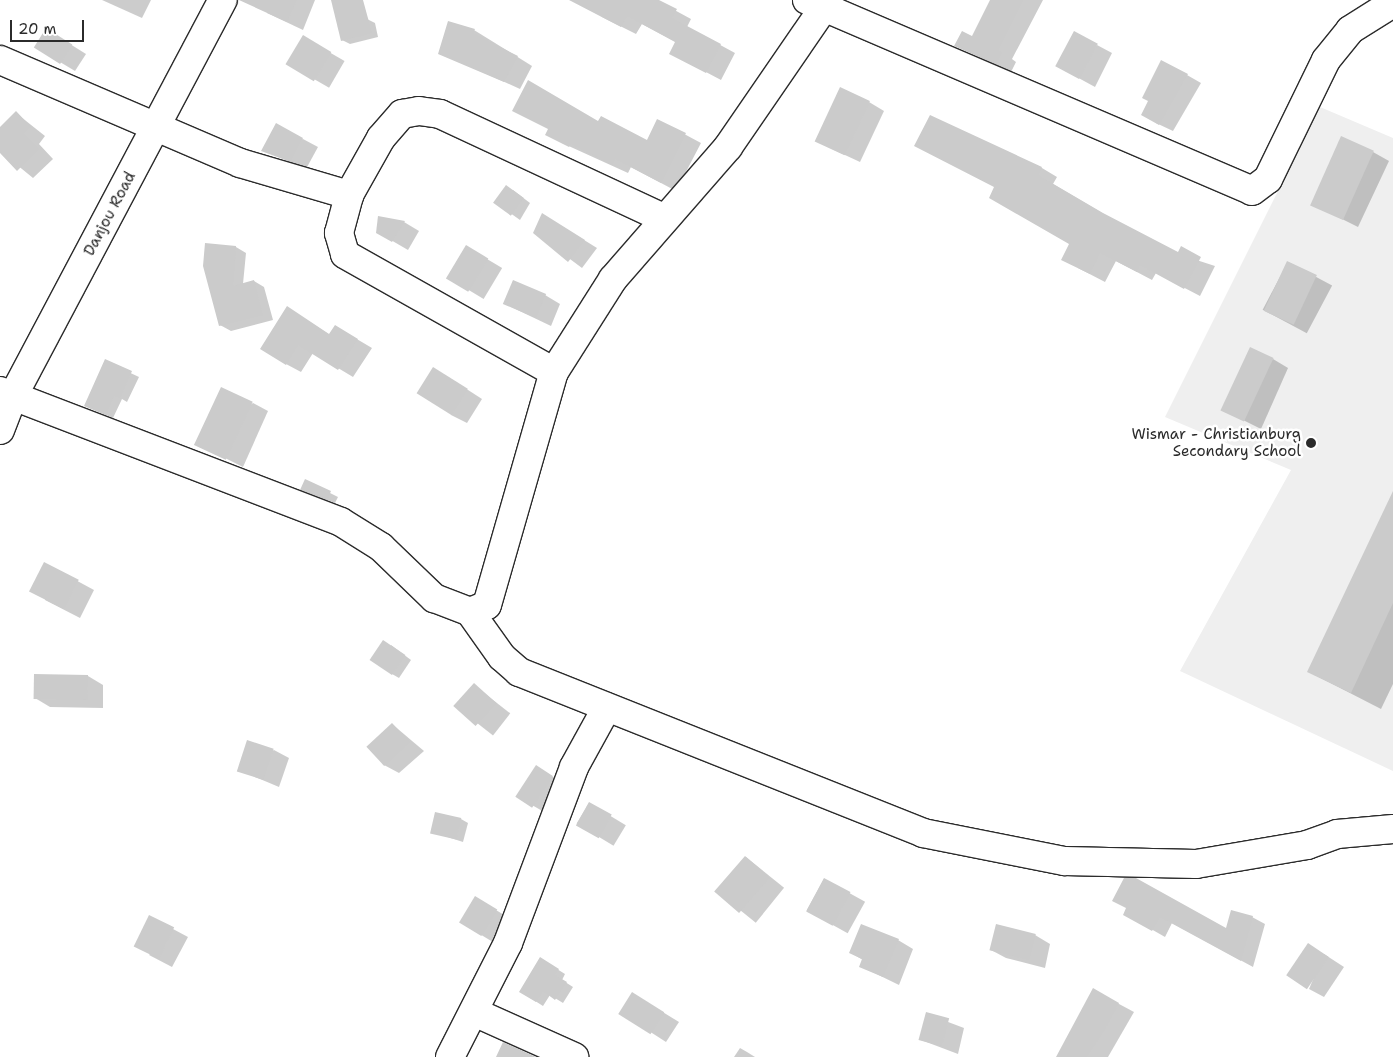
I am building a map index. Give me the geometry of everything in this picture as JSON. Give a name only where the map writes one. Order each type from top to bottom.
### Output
[{"type":"street","name":"Danjou Road","points":[[0,430],[6,394],[155,129],[223,0]]},
{"type":"street","points":[[470,612],[487,605],[554,372],[613,278],[728,147],[820,3],[1252,190],[1268,179],[1326,60],[1350,30],[1393,3]]},
{"type":"street","points":[[0,60],[155,129],[240,163],[349,195]]},
{"type":"street","points":[[554,372],[345,254],[339,233],[349,195],[381,138],[402,114],[419,110],[440,114],[666,219]]},
{"type":"street","points":[[6,394],[341,522],[381,547],[434,598],[470,612],[502,658],[519,672],[923,833],[1065,861],[1196,864],[1307,845],[1337,834],[1393,828]]},
{"type":"street","points":[[450,1057],[508,942],[574,767],[607,707]]},
{"type":"street","points":[[474,1012],[574,1057]]},
{"type":"shaded area","name":"Wismar - Christianburg Secondary School","points":[[1320,107],[1393,138],[1393,771],[1180,671],[1291,470],[1165,417]]},
{"type":"building","points":[[239,0],[297,0],[287,22]]},
{"type":"building","points":[[331,0],[363,0],[372,33],[341,41]]},
{"type":"building","points":[[569,0],[659,0],[677,9],[672,18],[721,44],[706,73],[669,54],[675,42],[627,16],[621,27]]},
{"type":"building","points":[[990,0],[1023,0],[998,50],[1002,52],[996,64],[954,46],[962,31],[972,36]]},
{"type":"building","points":[[448,21],[475,29],[473,33],[518,56],[504,82],[438,54]]},
{"type":"building","points":[[46,28],[72,44],[60,64],[34,48]]},
{"type":"building","points":[[1074,31],[1098,44],[1079,79],[1055,66]]},
{"type":"building","points":[[303,35],[331,52],[314,81],[285,64]]},
{"type":"building","points":[[1161,60],[1188,74],[1159,125],[1141,115],[1148,101],[1142,98]]},
{"type":"building","points":[[528,80],[598,121],[601,116],[647,140],[657,119],[686,133],[661,183],[615,159],[612,165],[571,144],[569,147],[545,135],[548,129],[512,111]]},
{"type":"building","points":[[840,87],[870,101],[845,155],[815,141]]},
{"type":"building","points":[[16,111],[31,127],[24,134],[39,149],[17,171],[0,153],[0,127]]},
{"type":"building","points":[[930,115],[1042,167],[1038,175],[1103,213],[1178,252],[1181,246],[1201,257],[1184,289],[1140,265],[1137,272],[1100,253],[1090,274],[1061,260],[1069,244],[989,198],[994,187],[914,146]]},
{"type":"building","points":[[276,123],[303,138],[291,162],[261,151]]},
{"type":"building","points":[[1341,136],[1374,151],[1343,220],[1310,205]]},
{"type":"building","points":[[506,185],[524,198],[511,216],[493,203]]},
{"type":"building","points":[[542,213],[585,240],[568,262],[533,233]]},
{"type":"building","points":[[378,216],[405,221],[392,242],[376,233]]},
{"type":"building","points":[[205,243],[236,246],[233,286],[254,280],[263,315],[219,326],[203,266]]},
{"type":"building","points":[[466,245],[488,258],[468,292],[446,278]]},
{"type":"building","points":[[1287,261],[1317,275],[1294,325],[1264,311]]},
{"type":"building","points":[[513,280],[546,294],[536,318],[503,304]]},
{"type":"building","points":[[287,306],[329,334],[335,325],[358,339],[338,370],[298,345],[286,365],[260,349]]},
{"type":"building","points":[[1250,347],[1274,358],[1244,421],[1220,410]]},
{"type":"building","points":[[105,359],[132,371],[120,399],[114,396],[106,415],[84,406]]},
{"type":"building","points":[[433,367],[468,389],[451,415],[417,393]]},
{"type":"building","points":[[221,387],[253,402],[226,460],[194,445]]},
{"type":"building","points":[[305,479],[331,491],[327,500],[300,490]]},
{"type":"building","points":[[1393,491],[1393,603],[1351,693],[1307,672]]},
{"type":"building","points":[[44,562],[79,580],[64,609],[29,591]]},
{"type":"building","points":[[383,640],[405,655],[392,675],[370,660]]},
{"type":"building","points":[[34,674],[88,675],[88,700],[34,699]]},
{"type":"building","points":[[474,683],[496,703],[476,726],[453,706]]},
{"type":"building","points":[[392,723],[410,742],[384,766],[366,747]]},
{"type":"building","points":[[247,740],[274,749],[263,780],[237,771]]},
{"type":"building","points":[[536,765],[553,776],[532,808],[515,797]]},
{"type":"building","points":[[589,802],[612,815],[599,838],[576,826]]},
{"type":"building","points":[[435,812],[461,818],[456,840],[430,833]]},
{"type":"building","points":[[745,856],[770,878],[739,913],[714,891]]},
{"type":"building","points":[[824,878],[850,892],[833,926],[806,912]]},
{"type":"building","points":[[1124,878],[1136,878],[1226,928],[1231,910],[1253,916],[1241,961],[1160,917],[1152,931],[1123,915],[1126,908],[1112,901]]},
{"type":"building","points":[[475,896],[497,909],[481,936],[459,923]]},
{"type":"building","points":[[149,915],[174,927],[159,959],[134,946]]},
{"type":"building","points":[[861,924],[899,939],[883,977],[859,967],[862,959],[849,953]]},
{"type":"building","points":[[996,924],[1036,934],[1029,960],[989,950]]},
{"type":"building","points":[[1308,943],[1329,957],[1307,989],[1286,975]]},
{"type":"building","points":[[540,957],[559,969],[555,975],[567,982],[555,1000],[543,991],[536,1002],[519,992]]},
{"type":"building","points":[[1093,988],[1119,1003],[1106,1028],[1087,1057],[1056,1057]]},
{"type":"building","points":[[632,992],[664,1012],[650,1034],[618,1014]]},
{"type":"building","points":[[926,1012],[949,1018],[942,1046],[918,1040]]},
{"type":"building","points":[[503,1042],[536,1057],[496,1057]]},
{"type":"place","name":"Wismar - Christianburg Secondary School","points":[[1311,443]]}]
